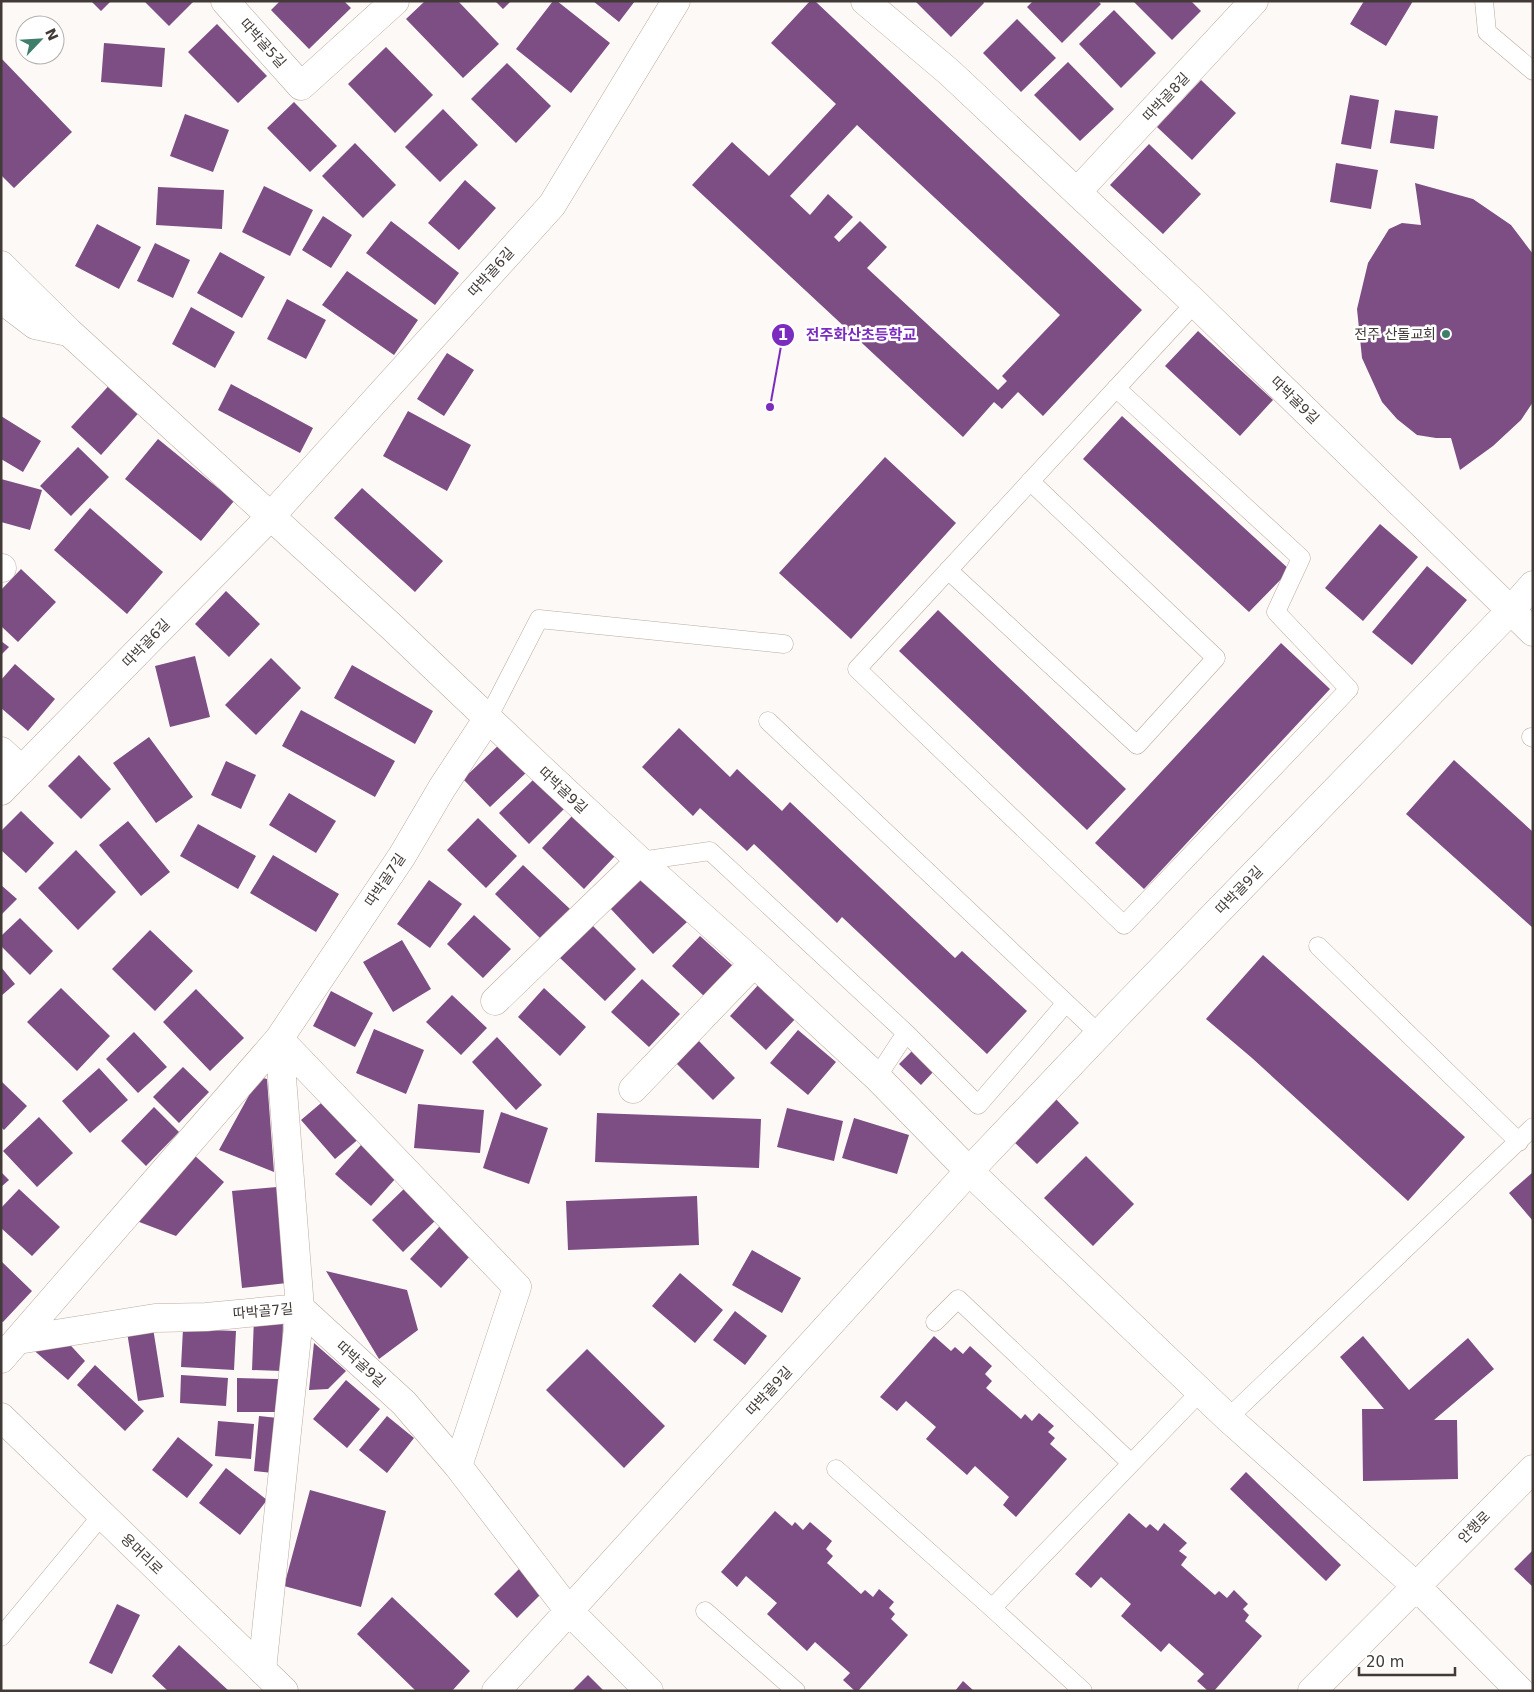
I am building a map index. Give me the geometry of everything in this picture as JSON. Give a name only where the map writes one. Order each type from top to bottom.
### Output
[{"type":"street","name":"따박골5길","points":[[224,1],[301,86],[395,1]]},
{"type":"street","name":"따박골6길","points":[[1,791],[270,517],[552,205],[676,1]]},
{"type":"street","name":"따박골9길","points":[[865,1],[949,72],[1195,303],[1533,632]]},
{"type":"street","name":"따박골8길","points":[[1077,192],[1254,1]]},
{"type":"street","points":[[1,265],[70,332],[488,718]]},
{"type":"street","points":[[1,299],[35,325],[70,332]]},
{"type":"street","name":"따박골9길","points":[[496,1691],[969,1171],[1533,585]]},
{"type":"street","name":"따박골9길","points":[[488,718],[640,861],[754,962],[877,1077],[969,1171]]},
{"type":"street","name":"따박골7길","points":[[10,1349],[278,1039],[402,856],[442,788],[488,718]]},
{"type":"street","points":[[1,751],[22,770]]},
{"type":"street","points":[[495,1001],[640,861]]},
{"type":"street","points":[[633,1089],[754,962]]},
{"type":"street","points":[[278,1039],[517,1287],[458,1466]]},
{"type":"street","name":"따박골7길","points":[[10,1349],[155,1318],[206,1317],[300,1308],[278,1039]]},
{"type":"street","points":[[969,1171],[1228,1418],[1416,1586],[1520,1691]]},
{"type":"street","points":[[262,1670],[300,1308]]},
{"type":"street","name":"따박골9길","points":[[300,1308],[404,1403],[458,1466],[569,1611],[649,1691]]},
{"type":"street","name":"용머리로","points":[[1,1417],[284,1691]]},
{"type":"street","name":"안행로","points":[[1312,1691],[1533,1468]]},
{"type":"lane","points":[[1484,1],[1487,32],[1533,71]]},
{"type":"lane","points":[[1116,388],[1301,558],[1276,612],[1349,688],[1124,925],[857,669],[1030,481],[1116,388],[1195,303]]},
{"type":"lane","points":[[948,570],[1137,745],[1216,658],[1030,481]]},
{"type":"lane","points":[[488,718],[539,619],[784,644]]},
{"type":"lane","points":[[768,721],[1099,1034]]},
{"type":"lane","points":[[640,861],[710,851],[906,1033],[978,1105],[1066,1003]]},
{"type":"lane","points":[[1318,946],[1519,1142]]},
{"type":"lane","points":[[877,1077],[906,1033]]},
{"type":"lane","points":[[1228,1418],[1533,1128]]},
{"type":"lane","points":[[935,1322],[958,1299],[1132,1463]]},
{"type":"lane","points":[[992,1608],[1200,1392]]},
{"type":"lane","points":[[836,1469],[1083,1691]]},
{"type":"lane","points":[[1,1637],[102,1515]]},
{"type":"lane","points":[[705,1611],[796,1691]]},
{"type":"building","points":[[91,1],[111,1],[101,11]]},
{"type":"building","points":[[144,1],[192,1],[193,2],[169,26]]},
{"type":"building","points":[[280,1],[344,1],[351,8],[309,49],[271,10]]},
{"type":"building","points":[[425,1],[458,1],[499,44],[463,78],[406,19]]},
{"type":"building","points":[[495,1],[511,1],[503,9]]},
{"type":"building","points":[[553,1],[557,1],[610,43],[571,93],[516,49]]},
{"type":"building","points":[[593,1],[635,1],[619,22]]},
{"type":"building","points":[[810,1],[815,1],[1142,310],[1043,416],[1018,392],[1002,409],[994,402],[963,437],[692,185],[732,142],[769,176],[836,104],[771,43]],"holes":[[[857,125],[1060,315],[1002,376],[1007,381],[998,390],[867,268],[887,247],[860,221],[839,242],[834,237],[853,217],[828,194],[810,215],[790,196]]]},
{"type":"building","points":[[915,1],[983,1],[984,3],[951,37]]},
{"type":"building","points":[[1033,1],[1098,1],[1101,4],[1062,43],[1027,7]]},
{"type":"building","points":[[1133,1],[1191,1],[1201,11],[1172,40]]},
{"type":"building","points":[[1364,1],[1413,1],[1386,46],[1350,24]]},
{"type":"building","points":[[1114,10],[1156,53],[1121,88],[1079,44]]},
{"type":"building","points":[[1017,19],[1056,58],[1021,92],[983,53]]},
{"type":"building","points":[[217,24],[267,76],[238,103],[188,52]]},
{"type":"building","points":[[104,43],[165,48],[162,87],[101,82]]},
{"type":"building","points":[[386,47],[433,95],[395,133],[348,84]]},
{"type":"building","points":[[1,58],[72,132],[14,188],[1,175]]},
{"type":"building","points":[[1068,62],[1114,109],[1080,141],[1034,95]]},
{"type":"building","points":[[507,63],[551,106],[516,143],[471,99]]},
{"type":"building","points":[[1201,80],[1236,113],[1192,160],[1157,127]]},
{"type":"building","points":[[1350,95],[1379,100],[1371,149],[1341,144]]},
{"type":"building","points":[[294,102],[337,146],[310,172],[267,128]]},
{"type":"building","points":[[443,109],[478,145],[440,182],[405,147]]},
{"type":"building","points":[[1395,110],[1438,116],[1434,149],[1390,143]]},
{"type":"building","points":[[185,114],[229,130],[213,172],[170,156]]},
{"type":"building","points":[[355,143],[396,185],[363,218],[322,176]]},
{"type":"building","points":[[1149,144],[1201,194],[1163,234],[1110,185]]},
{"type":"building","points":[[1336,163],[1378,170],[1371,209],[1330,202]]},
{"type":"building","points":[[465,180],[496,208],[459,250],[428,223]]},
{"type":"building","name":"전주 산돌교회","points":[[1415,183],[1473,199],[1511,225],[1533,254],[1533,402],[1521,420],[1493,446],[1460,470],[1451,438],[1417,435],[1397,419],[1382,402],[1362,358],[1357,309],[1368,263],[1389,229],[1402,223],[1421,225]]},
{"type":"building","points":[[264,186],[313,210],[290,256],[242,232]]},
{"type":"building","points":[[158,187],[224,190],[222,229],[156,225]]},
{"type":"building","points":[[323,216],[352,235],[331,268],[302,250]]},
{"type":"building","points":[[391,221],[459,273],[435,305],[366,253]]},
{"type":"building","points":[[97,224],[141,247],[119,289],[75,266]]},
{"type":"building","points":[[155,243],[190,260],[173,298],[137,281]]},
{"type":"building","points":[[220,252],[265,277],[242,318],[197,293]]},
{"type":"building","points":[[347,271],[418,320],[394,355],[322,305]]},
{"type":"building","points":[[287,299],[326,320],[306,359],[267,339]]},
{"type":"building","points":[[191,307],[235,332],[215,368],[172,344]]},
{"type":"building","points":[[1198,331],[1273,400],[1240,436],[1165,366]]},
{"type":"building","points":[[447,353],[474,370],[444,416],[417,399]]},
{"type":"building","points":[[114,380],[144,407],[101,455],[71,427]]},
{"type":"building","points":[[231,384],[313,428],[300,453],[218,410]]},
{"type":"building","points":[[408,411],[471,445],[447,491],[383,456]]},
{"type":"building","points":[[1,416],[41,441],[23,472],[1,459]]},
{"type":"building","points":[[1122,416],[1290,570],[1249,612],[1083,459]]},
{"type":"building","points":[[158,439],[234,501],[201,541],[125,479]]},
{"type":"building","points":[[78,447],[109,477],[71,516],[40,486]]},
{"type":"building","points":[[885,457],[956,523],[851,639],[779,573]]},
{"type":"building","points":[[1,479],[42,490],[30,530],[1,522]]},
{"type":"building","points":[[362,488],[443,561],[415,592],[334,518]]},
{"type":"building","points":[[90,508],[163,572],[127,614],[54,550]]},
{"type":"building","points":[[1380,524],[1418,557],[1363,621],[1325,588]]},
{"type":"building","points":[[1427,566],[1467,600],[1412,665],[1372,632]]},
{"type":"building","points":[[21,569],[56,602],[18,642],[1,626],[1,590]]},
{"type":"building","points":[[226,591],[260,624],[229,657],[195,624]]},
{"type":"building","points":[[938,610],[1126,789],[1087,830],[899,651]]},
{"type":"building","points":[[1,641],[9,647],[1,655]]},
{"type":"building","points":[[1281,643],[1330,689],[1144,889],[1095,843]]},
{"type":"building","points":[[195,656],[210,717],[170,727],[155,666]]},
{"type":"building","points":[[271,658],[301,688],[256,735],[225,705]]},
{"type":"building","points":[[15,664],[55,699],[28,731],[1,708],[1,680]]},
{"type":"building","points":[[352,665],[433,711],[415,744],[334,698]]},
{"type":"building","points":[[301,710],[395,761],[375,797],[282,746]]},
{"type":"building","points":[[679,728],[730,777],[737,769],[782,811],[790,802],[955,958],[962,951],[1027,1011],[987,1054],[842,917],[837,923],[754,844],[747,851],[700,808],[693,816],[642,767]]},
{"type":"building","points":[[149,737],[193,797],[156,823],[113,763]]},
{"type":"building","points":[[502,742],[529,770],[490,807],[463,779]]},
{"type":"building","points":[[79,755],[111,789],[81,819],[48,786]]},
{"type":"building","points":[[1454,760],[1533,832],[1533,928],[1406,814]]},
{"type":"building","points":[[226,761],[256,775],[241,809],[211,795]]},
{"type":"building","points":[[534,779],[564,809],[529,844],[499,813]]},
{"type":"building","points":[[289,793],[336,821],[316,853],[269,825]]},
{"type":"building","points":[[21,811],[54,843],[26,873],[1,850],[1,831]]},
{"type":"building","points":[[573,815],[615,856],[584,889],[542,848]]},
{"type":"building","points":[[478,818],[517,856],[486,888],[447,850]]},
{"type":"building","points":[[128,821],[170,872],[141,896],[99,845]]},
{"type":"building","points":[[198,824],[256,856],[238,889],[180,856]]},
{"type":"building","points":[[76,850],[116,892],[78,930],[38,888]]},
{"type":"building","points":[[273,855],[339,894],[316,932],[250,893]]},
{"type":"building","points":[[523,865],[570,909],[541,939],[495,894]]},
{"type":"building","points":[[644,877],[687,922],[653,954],[610,908]]},
{"type":"building","points":[[429,880],[462,904],[430,948],[397,924]]},
{"type":"building","points":[[1,885],[17,899],[1,915]]},
{"type":"building","points":[[474,915],[511,949],[483,978],[447,944]]},
{"type":"building","points":[[20,918],[53,951],[30,975],[1,946],[1,936]]},
{"type":"building","points":[[592,925],[636,969],[605,1001],[560,958]]},
{"type":"building","points":[[150,930],[193,971],[155,1011],[112,969]]},
{"type":"building","points":[[700,936],[733,966],[705,997],[672,966]]},
{"type":"building","points":[[402,940],[431,989],[393,1012],[363,962]]},
{"type":"building","points":[[1263,955],[1465,1137],[1408,1201],[1252,1058],[1206,1019]]},
{"type":"building","points":[[1,967],[15,984],[1,996]]},
{"type":"building","points":[[642,979],[680,1014],[649,1047],[611,1012]]},
{"type":"building","points":[[760,983],[797,1017],[766,1050],[730,1016]]},
{"type":"building","points":[[61,988],[110,1036],[77,1071],[27,1022]]},
{"type":"building","points":[[544,988],[586,1027],[560,1056],[518,1017]]},
{"type":"building","points":[[196,989],[244,1038],[210,1071],[163,1022]]},
{"type":"building","points":[[331,991],[373,1013],[355,1047],[313,1026]]},
{"type":"building","points":[[452,995],[487,1028],[461,1055],[426,1022]]},
{"type":"building","points":[[374,1029],[424,1050],[406,1094],[356,1073]]},
{"type":"building","points":[[798,1030],[836,1062],[808,1095],[770,1063]]},
{"type":"building","points":[[134,1032],[167,1067],[138,1093],[106,1059]]},
{"type":"building","points":[[497,1037],[542,1085],[516,1110],[472,1062]]},
{"type":"building","points":[[699,1041],[735,1078],[713,1100],[676,1063]]},
{"type":"building","points":[[912,1051],[934,1071],[921,1085],[899,1064]]},
{"type":"building","points":[[183,1067],[209,1092],[179,1123],[153,1097]]},
{"type":"building","points":[[99,1068],[128,1100],[90,1133],[62,1101]]},
{"type":"building","points":[[259,1077],[267,1079],[274,1172],[219,1150]]},
{"type":"building","points":[[1,1081],[27,1106],[4,1130],[1,1127]]},
{"type":"building","points":[[1053,1096],[1079,1123],[1037,1164],[1010,1138]]},
{"type":"building","points":[[327,1098],[361,1137],[335,1159],[301,1120]]},
{"type":"building","points":[[418,1104],[484,1110],[480,1153],[414,1148]]},
{"type":"building","points":[[154,1107],[179,1132],[146,1166],[121,1141]]},
{"type":"building","points":[[787,1108],[843,1121],[834,1161],[777,1147]]},
{"type":"building","points":[[501,1112],[548,1128],[529,1184],[483,1168]]},
{"type":"building","points":[[597,1113],[761,1119],[759,1168],[595,1162]]},
{"type":"building","points":[[39,1117],[73,1153],[37,1187],[3,1151]]},
{"type":"building","points":[[854,1118],[909,1135],[897,1174],[842,1158]]},
{"type":"building","points":[[361,1145],[396,1178],[371,1206],[335,1174]]},
{"type":"building","points":[[193,1154],[224,1182],[176,1236],[134,1220]]},
{"type":"building","points":[[1086,1156],[1134,1204],[1093,1246],[1044,1198]]},
{"type":"building","points":[[1,1172],[9,1180],[1,1187]]},
{"type":"building","points":[[1533,1172],[1533,1221],[1509,1193]]},
{"type":"building","points":[[409,1184],[440,1216],[403,1252],[372,1220]]},
{"type":"building","points":[[277,1187],[287,1283],[242,1288],[232,1191]]},
{"type":"building","points":[[19,1189],[60,1227],[32,1256],[1,1228],[1,1208]]},
{"type":"building","points":[[697,1196],[699,1245],[568,1250],[566,1201]]},
{"type":"building","points":[[440,1226],[471,1255],[441,1288],[410,1259]]},
{"type":"building","points":[[752,1250],[801,1278],[782,1313],[732,1285]]},
{"type":"building","points":[[1,1261],[32,1291],[3,1322],[1,1321]]},
{"type":"building","points":[[326,1271],[407,1290],[418,1330],[379,1359]]},
{"type":"building","points":[[680,1273],[723,1310],[695,1343],[652,1306]]},
{"type":"building","points":[[735,1311],[767,1336],[745,1365],[713,1340]]},
{"type":"building","points":[[254,1318],[283,1319],[282,1371],[252,1370]]},
{"type":"building","points":[[153,1328],[164,1397],[138,1401],[127,1332]]},
{"type":"building","points":[[183,1329],[236,1331],[234,1370],[181,1367]]},
{"type":"building","points":[[62,1336],[85,1361],[68,1380],[30,1347]]},
{"type":"building","points":[[934,1336],[951,1351],[955,1347],[963,1354],[970,1346],[992,1366],[985,1374],[992,1381],[986,1388],[1021,1419],[1025,1414],[1032,1421],[1039,1413],[1054,1426],[1048,1432],[1055,1438],[1050,1444],[1067,1459],[1016,1517],[1003,1505],[1009,1497],[975,1466],[967,1475],[926,1439],[936,1427],[906,1401],[897,1411],[880,1397]]},
{"type":"building","points":[[1363,1336],[1409,1390],[1468,1338],[1494,1369],[1434,1420],[1457,1420],[1458,1479],[1363,1481],[1362,1409],[1384,1409],[1340,1357]]},
{"type":"building","points":[[314,1343],[346,1371],[328,1389],[309,1390]]},
{"type":"building","points":[[587,1349],[665,1426],[624,1468],[546,1390]]},
{"type":"building","points":[[95,1365],[144,1411],[125,1431],[77,1385]]},
{"type":"building","points":[[181,1375],[228,1378],[226,1406],[180,1403]]},
{"type":"building","points":[[237,1378],[278,1379],[278,1412],[237,1412]]},
{"type":"building","points":[[346,1380],[380,1409],[347,1448],[313,1419]]},
{"type":"building","points":[[259,1416],[278,1418],[273,1473],[254,1471]]},
{"type":"building","points":[[387,1416],[414,1438],[387,1473],[359,1450]]},
{"type":"building","points":[[218,1421],[254,1424],[251,1459],[215,1456]]},
{"type":"building","points":[[178,1437],[213,1465],[187,1498],[152,1470]]},
{"type":"building","points":[[226,1468],[267,1500],[240,1535],[199,1503]]},
{"type":"building","points":[[1246,1472],[1341,1565],[1326,1581],[1230,1489]]},
{"type":"building","points":[[310,1490],[386,1511],[361,1607],[284,1586]]},
{"type":"building","points":[[775,1511],[792,1526],[795,1522],[803,1530],[810,1522],[832,1541],[826,1549],[833,1556],[827,1563],[861,1594],[865,1590],[873,1597],[879,1589],[894,1602],[889,1608],[895,1614],[891,1619],[908,1635],[858,1691],[855,1691],[843,1680],[850,1673],[815,1642],[807,1651],[767,1614],[777,1603],[746,1576],[737,1587],[721,1572]]},
{"type":"building","points":[[1129,1513],[1146,1528],[1150,1524],[1158,1531],[1164,1523],[1187,1543],[1179,1551],[1187,1557],[1181,1565],[1215,1595],[1219,1591],[1227,1598],[1234,1590],[1248,1604],[1243,1609],[1249,1615],[1245,1621],[1262,1636],[1214,1691],[1208,1691],[1197,1681],[1204,1674],[1169,1643],[1161,1652],[1121,1616],[1131,1604],[1101,1577],[1091,1588],[1075,1574]]},
{"type":"building","points":[[1533,1550],[1533,1587],[1514,1569]]},
{"type":"building","points":[[520,1568],[543,1592],[517,1618],[494,1594]]},
{"type":"building","points":[[392,1597],[470,1671],[452,1691],[416,1691],[357,1634]]},
{"type":"building","points":[[117,1604],[140,1615],[112,1674],[89,1663]]},
{"type":"building","points":[[179,1645],[229,1691],[168,1691],[152,1676]]},
{"type":"building","points":[[588,1675],[604,1691],[572,1691]]},
{"type":"building","points":[[963,1681],[974,1691],[955,1691]]},
{"type":"place","name":"전주 산돌교회","points":[[1446,334]]},
{"type":"place","name":"전주화산초등학교","points":[[770,407]]}]
